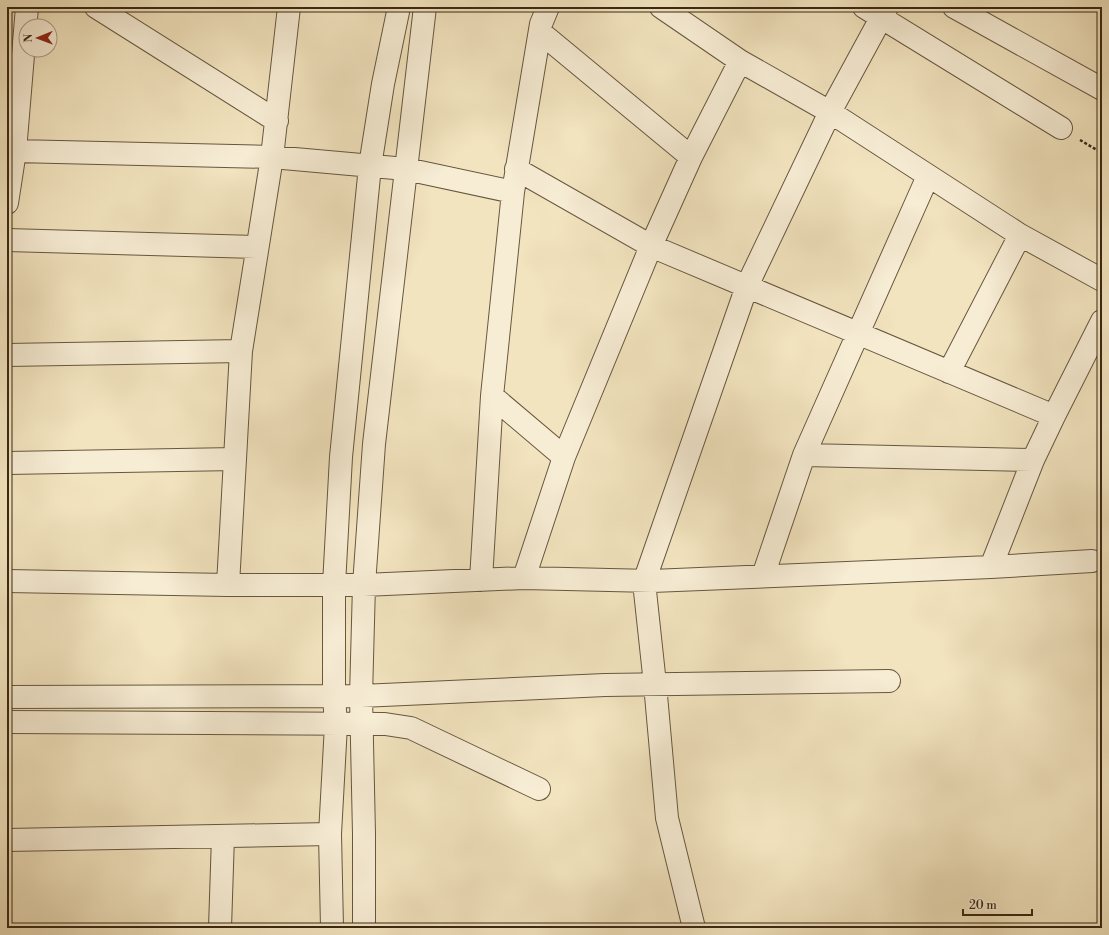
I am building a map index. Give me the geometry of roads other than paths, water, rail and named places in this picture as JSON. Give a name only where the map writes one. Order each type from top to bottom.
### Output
[{"type":"street","points":[[7,202],[11,150],[27,7]]},
{"type":"street","points":[[96,7],[276,121]]},
{"type":"street","points":[[228,585],[241,351],[272,157],[289,7]]},
{"type":"street","points":[[332,928],[330,834],[336,725],[334,696],[334,585],[341,457],[370,166],[383,84],[399,7]]},
{"type":"street","points":[[364,928],[364,834],[361,696],[364,585],[374,444],[425,7]]},
{"type":"street","points":[[481,580],[492,396],[513,192],[541,24],[548,7]]},
{"type":"street","points":[[661,7],[740,61],[830,112],[1020,235],[1102,280]]},
{"type":"street","points":[[954,7],[1102,89]]},
{"type":"street","points":[[694,928],[667,818],[644,582],[747,286],[878,11],[1061,128]]},
{"type":"street","points":[[540,32],[690,157]]},
{"type":"street","points":[[524,578],[564,457],[652,246],[690,157],[740,61]]},
{"type":"street","points":[[11,150],[272,157],[406,169],[513,192]]},
{"type":"street","points":[[516,168],[652,246],[1054,416]]},
{"type":"street","points":[[763,576],[804,455],[928,176]]},
{"type":"street","points":[[949,372],[1020,235]]},
{"type":"street","points":[[7,240],[257,247]]},
{"type":"street","points":[[991,568],[1033,460],[1102,321]]},
{"type":"street","points":[[7,355],[241,351]]},
{"type":"street","points":[[492,396],[564,457]]},
{"type":"street","points":[[804,455],[1033,460]]},
{"type":"street","points":[[7,463],[235,459]]},
{"type":"street","points":[[7,582],[364,585],[524,578],[644,582],[991,568],[1092,561]]},
{"type":"street","points":[[7,697],[361,696],[597,685],[889,681]]},
{"type":"street","points":[[7,722],[336,725],[385,724],[411,728],[539,789]]},
{"type":"street","points":[[7,840],[330,834]]},
{"type":"street","points":[[220,928],[223,836]]}]
